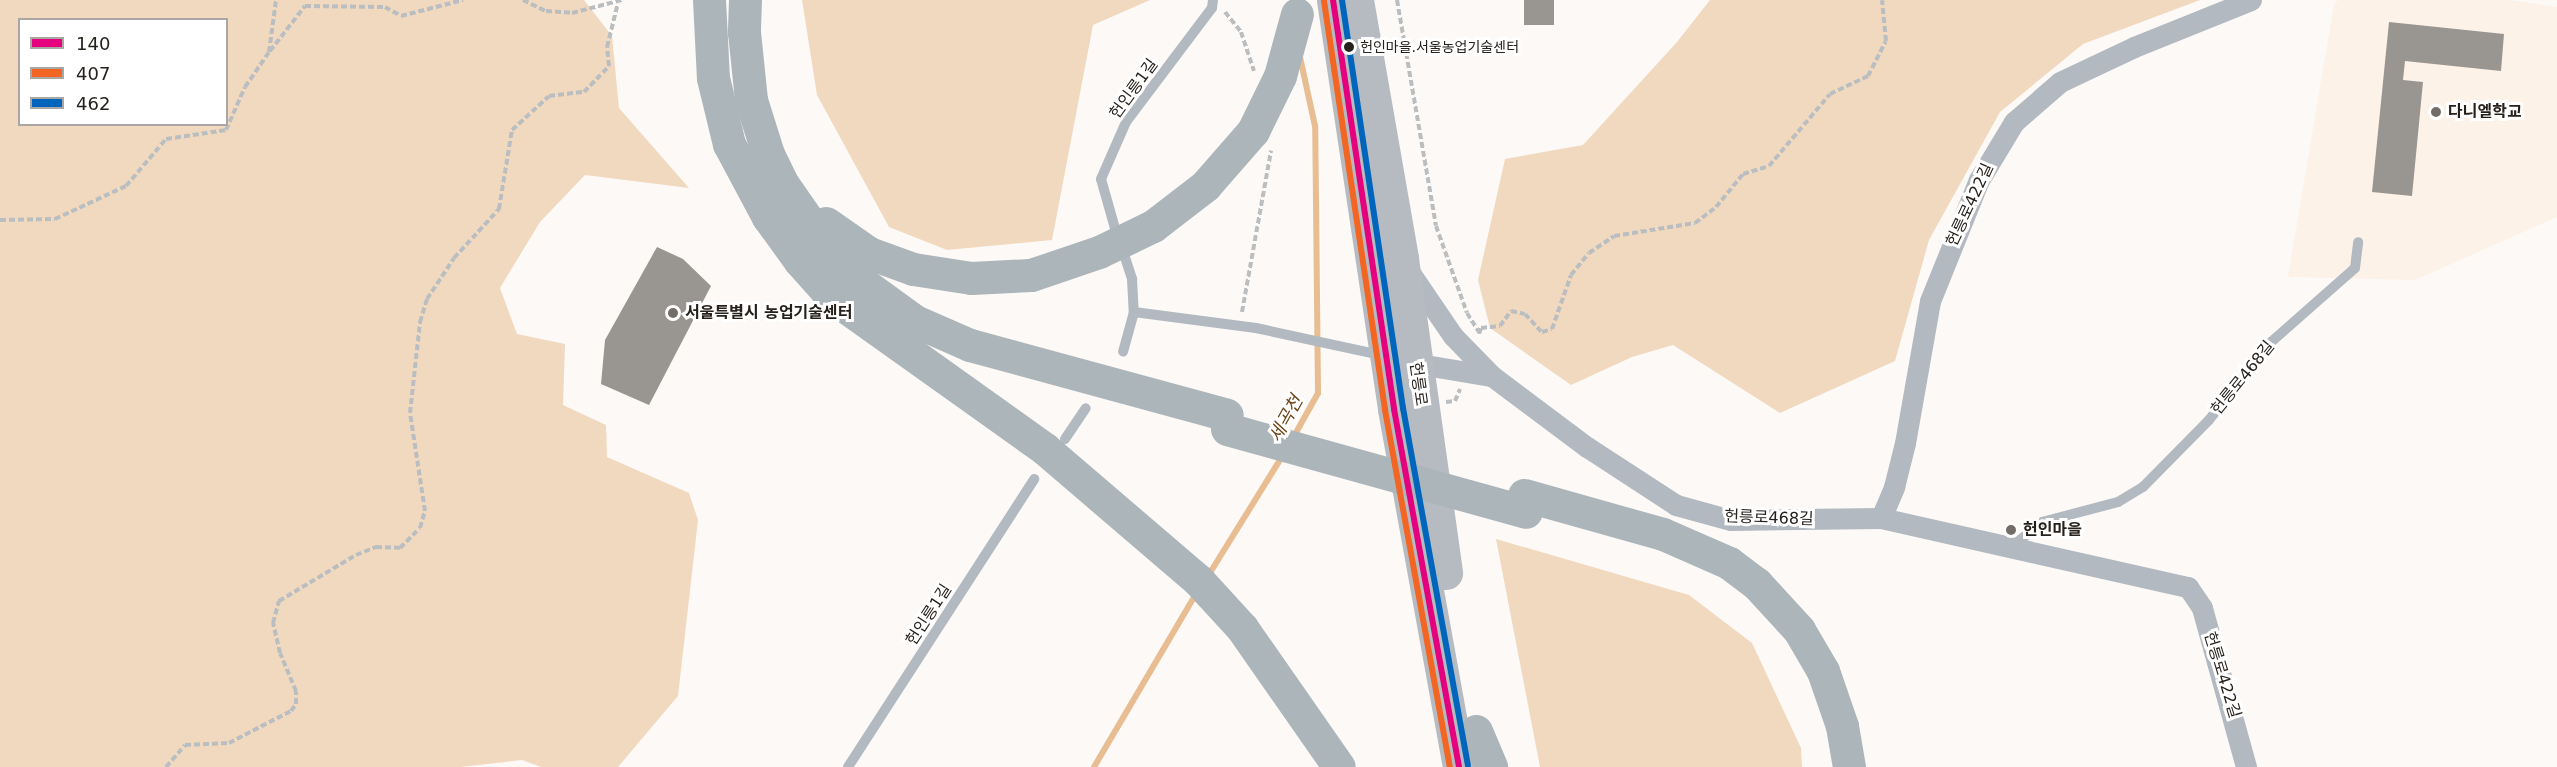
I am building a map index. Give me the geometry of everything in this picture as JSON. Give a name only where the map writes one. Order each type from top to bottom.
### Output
[{"type":"highway","points":[[709,0],[712,69],[729,144],[768,217],[832,297],[1045,449],[1155,541],[1242,628],[1339,767]]},
{"type":"highway","points":[[745,0],[744,32],[751,100],[759,130],[782,183],[846,266],[883,299],[915,321],[990,352],[1227,422],[1525,503],[1664,534],[1729,563],[1756,583],[1786,613],[1823,671],[1840,717],[1849,767]]},
{"type":"highway","points":[[782,183],[845,238],[882,259],[941,275],[1008,279],[1055,269],[1153,226],[1205,186],[1253,131],[1280,76],[1298,7]]},
{"type":"highway","points":[[768,217],[837,286],[884,319],[937,346],[988,364],[1227,422]]},
{"type":"highway","points":[[1525,503],[1678,560],[1746,598],[1786,638],[1808,676],[1824,719],[1833,767]]},
{"type":"highway","points":[[1476,731],[1491,767]]},
{"type":"main road","name":"헌릉로","points":[[1333,0],[1401,360],[1460,767]]},
{"type":"main road","name":"헌릉로","points":[[1357,0],[1402,259],[1401,360],[1421,404],[1445,564],[1483,767]]},
{"type":"street","name":"헌릉로422길","points":[[1881,518],[1894,487],[1905,443],[1930,302],[1979,180],[2014,122],[2060,82],[2134,47],[2251,0]]},
{"type":"street","name":"헌릉로468길","points":[[1402,259],[1469,364],[1492,376],[1587,447],[1676,505],[1731,520],[1881,518],[2014,545],[2188,587]]},
{"type":"street","points":[[1401,360],[1469,364]]},
{"type":"street","name":"헌릉로422길","points":[[2188,587],[2202,608],[2246,767]]},
{"type":"lane","name":"헌인릉1길","points":[[1123,352],[1134,312],[1132,279],[1101,179],[1126,122],[1212,8],[1213,0]]},
{"type":"lane","name":"헌릉로468길","points":[[2014,545],[2042,522],[2118,502],[2144,487],[2209,420],[2270,343],[2355,268],[2358,242]]},
{"type":"lane","name":"헌릉로","points":[[1134,312],[1256,328],[1348,346],[1401,360]]},
{"type":"lane","points":[[1065,439],[1086,408]]},
{"type":"lane","name":"헌인릉1길","points":[[848,767],[1034,479]]},
{"type":"path","points":[[269,52],[276,0]]},
{"type":"path","points":[[228,125],[245,87],[305,6],[385,7],[402,16],[463,0]]},
{"type":"path","points":[[166,767],[185,745],[229,743],[291,711],[296,704],[296,691],[280,653],[273,623],[279,602],[356,555],[376,547],[400,548],[420,528],[425,511],[417,476],[410,413],[420,322],[427,299],[454,258],[499,209],[512,130],[549,96],[584,92],[609,66],[607,47],[620,1],[572,13],[546,11],[523,0]]},
{"type":"path","points":[[1397,0],[1436,226],[1467,313],[1480,332]]},
{"type":"path","points":[[1421,404],[1455,401],[1481,328],[1500,326],[1511,311],[1525,314],[1542,332],[1552,329],[1571,275],[1589,253],[1614,236],[1695,223],[1716,207],[1743,174],[1769,166],[1830,94],[1868,76],[1886,41],[1882,0]]},
{"type":"path","points":[[0,220],[55,219],[126,186],[166,139],[226,130],[228,126]]},
{"type":"shaded area","points":[[0,0],[584,0],[612,36],[619,108],[689,188],[585,175],[540,222],[500,288],[517,334],[565,344],[563,405],[606,425],[607,457],[689,493],[698,520],[678,696],[618,767],[541,767],[522,760],[461,767],[0,767]]},
{"type":"shaded area","points":[[802,0],[1150,0],[1093,25],[1052,240],[947,250],[889,227],[817,95]]},
{"type":"shaded area","points":[[1710,0],[2200,0],[2083,44],[2000,112],[1929,240],[1895,361],[1780,413],[1673,345],[1632,357],[1571,385],[1490,328],[1478,280],[1505,159],[1583,145],[1677,42]]},
{"type":"shaded area","name":"다니엘학교","points":[[2338,0],[2510,0],[2557,7],[2557,217],[2415,280],[2288,277],[2334,4]]},
{"type":"shaded area","points":[[1496,539],[1689,595],[1752,643],[1801,748],[1802,767],[1540,767]]},
{"type":"building","points":[[1524,0],[1554,0],[1554,25],[1524,25]]},
{"type":"building","points":[[2389,22],[2504,34],[2501,71],[2405,61],[2403,80],[2423,82],[2412,196],[2372,192]]},
{"type":"building","points":[[657,247],[683,259],[711,286],[649,405],[601,384],[605,340]]},
{"type":"waterway","name":"세곡천","points":[[1293,438],[1318,393],[1315,126],[1300,57]]},
{"type":"waterway","name":"세곡천","points":[[1208,576],[1283,455]]},
{"type":"waterway","name":"세곡천","points":[[1094,767],[1197,592]]},
{"type":"transit line","name":"140","points":[[1333,0],[1394,409],[1459,767]]},
{"type":"transit line","name":"462","points":[[1342,0],[1403,408],[1468,765]]},
{"type":"transit line","name":"407","points":[[1324,1],[1385,410],[1450,767]]},
{"type":"place","name":"헌인마을.서울농업기술센터","points":[[1349,47]]},
{"type":"place","name":"다니엘학교","points":[[2436,112]]},
{"type":"place","name":"서울특별시 농업기술센터","points":[[673,313]]},
{"type":"place","name":"헌인마을","points":[[2011,530]]}]
